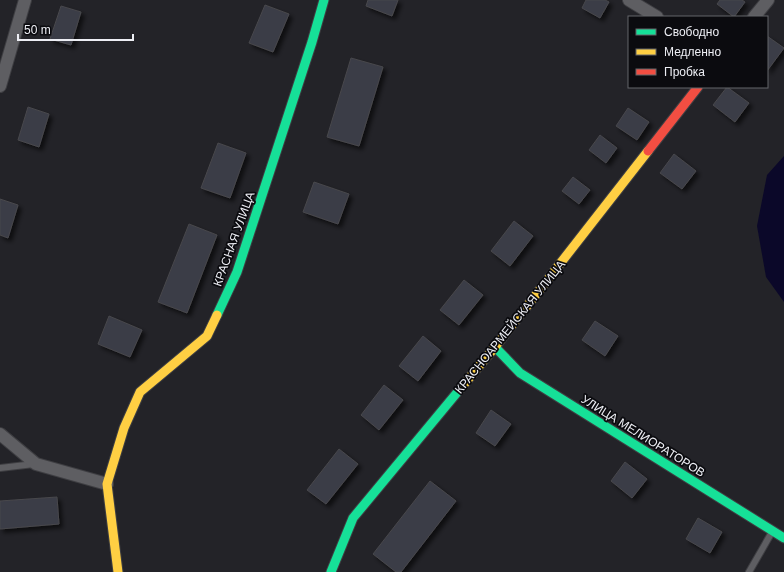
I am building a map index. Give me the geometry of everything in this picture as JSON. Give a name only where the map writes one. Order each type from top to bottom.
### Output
[{"type":"street","points":[[0,86],[25,0]]},
{"type":"street","name":"КРАСНАЯ УЛИЦА","points":[[118,572],[107,484],[124,428],[140,392],[207,336],[237,272],[312,42],[324,0]]},
{"type":"street","points":[[629,0],[656,16]]},
{"type":"street","points":[[755,16],[768,0]]},
{"type":"street","name":"КРАСНОАРМЕЙСКАЯ УЛИЦА","points":[[332,572],[353,518],[495,347],[697,88]]},
{"type":"street","name":"УЛИЦА МЕЛИОРАТОРОВ","points":[[495,347],[520,373],[784,538]]},
{"type":"street","points":[[0,434],[36,464],[107,484]]},
{"type":"lane","points":[[0,468],[36,464]]},
{"type":"lane","points":[[749,572],[772,530]]},
{"type":"shaded area","points":[[784,156],[784,302],[766,277],[757,226],[767,175]]},
{"type":"building","points":[[368,0],[398,0],[392,16],[366,6]]},
{"type":"building","points":[[586,0],[605,0],[609,2],[600,18],[582,8]]},
{"type":"building","points":[[720,0],[742,0],[745,2],[735,16],[717,4]]},
{"type":"building","points":[[265,5],[289,14],[273,52],[249,43]]},
{"type":"building","points":[[61,6],[81,12],[71,45],[50,39]]},
{"type":"building","points":[[768,37],[784,48],[768,70]]},
{"type":"building","points":[[351,58],[383,67],[359,146],[327,137]]},
{"type":"building","points":[[726,88],[749,103],[735,122],[713,105]]},
{"type":"building","points":[[28,107],[49,114],[39,147],[18,140]]},
{"type":"building","points":[[628,108],[649,122],[637,140],[616,126]]},
{"type":"building","points":[[600,135],[617,148],[606,163],[589,150]]},
{"type":"building","points":[[218,143],[246,153],[230,198],[201,188]]},
{"type":"building","points":[[674,154],[696,171],[682,189],[660,173]]},
{"type":"building","points":[[573,177],[590,190],[579,204],[562,191]]},
{"type":"building","points":[[314,182],[349,194],[338,224],[303,212]]},
{"type":"building","points":[[0,199],[18,205],[8,238],[0,235]]},
{"type":"building","points":[[514,221],[533,236],[510,266],[491,251]]},
{"type":"building","points":[[189,224],[217,235],[187,313],[158,302]]},
{"type":"building","points":[[464,280],[483,295],[459,325],[440,310]]},
{"type":"building","points":[[109,316],[142,330],[130,357],[98,344]]},
{"type":"building","points":[[595,321],[618,336],[605,356],[582,340]]},
{"type":"building","points":[[423,336],[441,351],[418,381],[399,366]]},
{"type":"building","points":[[384,385],[403,400],[379,430],[361,415]]},
{"type":"building","points":[[491,410],[511,424],[495,446],[476,433]]},
{"type":"building","points":[[339,449],[358,464],[326,504],[307,490]]},
{"type":"building","points":[[625,462],[647,479],[632,498],[611,481]]},
{"type":"building","points":[[430,481],[456,501],[401,572],[396,572],[373,554]]},
{"type":"building","points":[[57,497],[59,524],[0,529],[0,501]]},
{"type":"building","points":[[698,518],[722,532],[710,553],[686,539]]},
{"type":"traffic: fast","points":[[217,315],[237,272],[312,42],[324,0]]},
{"type":"traffic: fast","points":[[495,347],[520,373],[784,538]]},
{"type":"traffic: fast","points":[[331,572],[353,518],[460,389]]},
{"type":"traffic: slow","points":[[460,389],[495,347],[648,151]]},
{"type":"traffic: slow","points":[[118,572],[107,484],[124,428],[140,392],[207,336],[217,315]]},
{"type":"traffic: jam","points":[[648,151],[697,88]]}]
